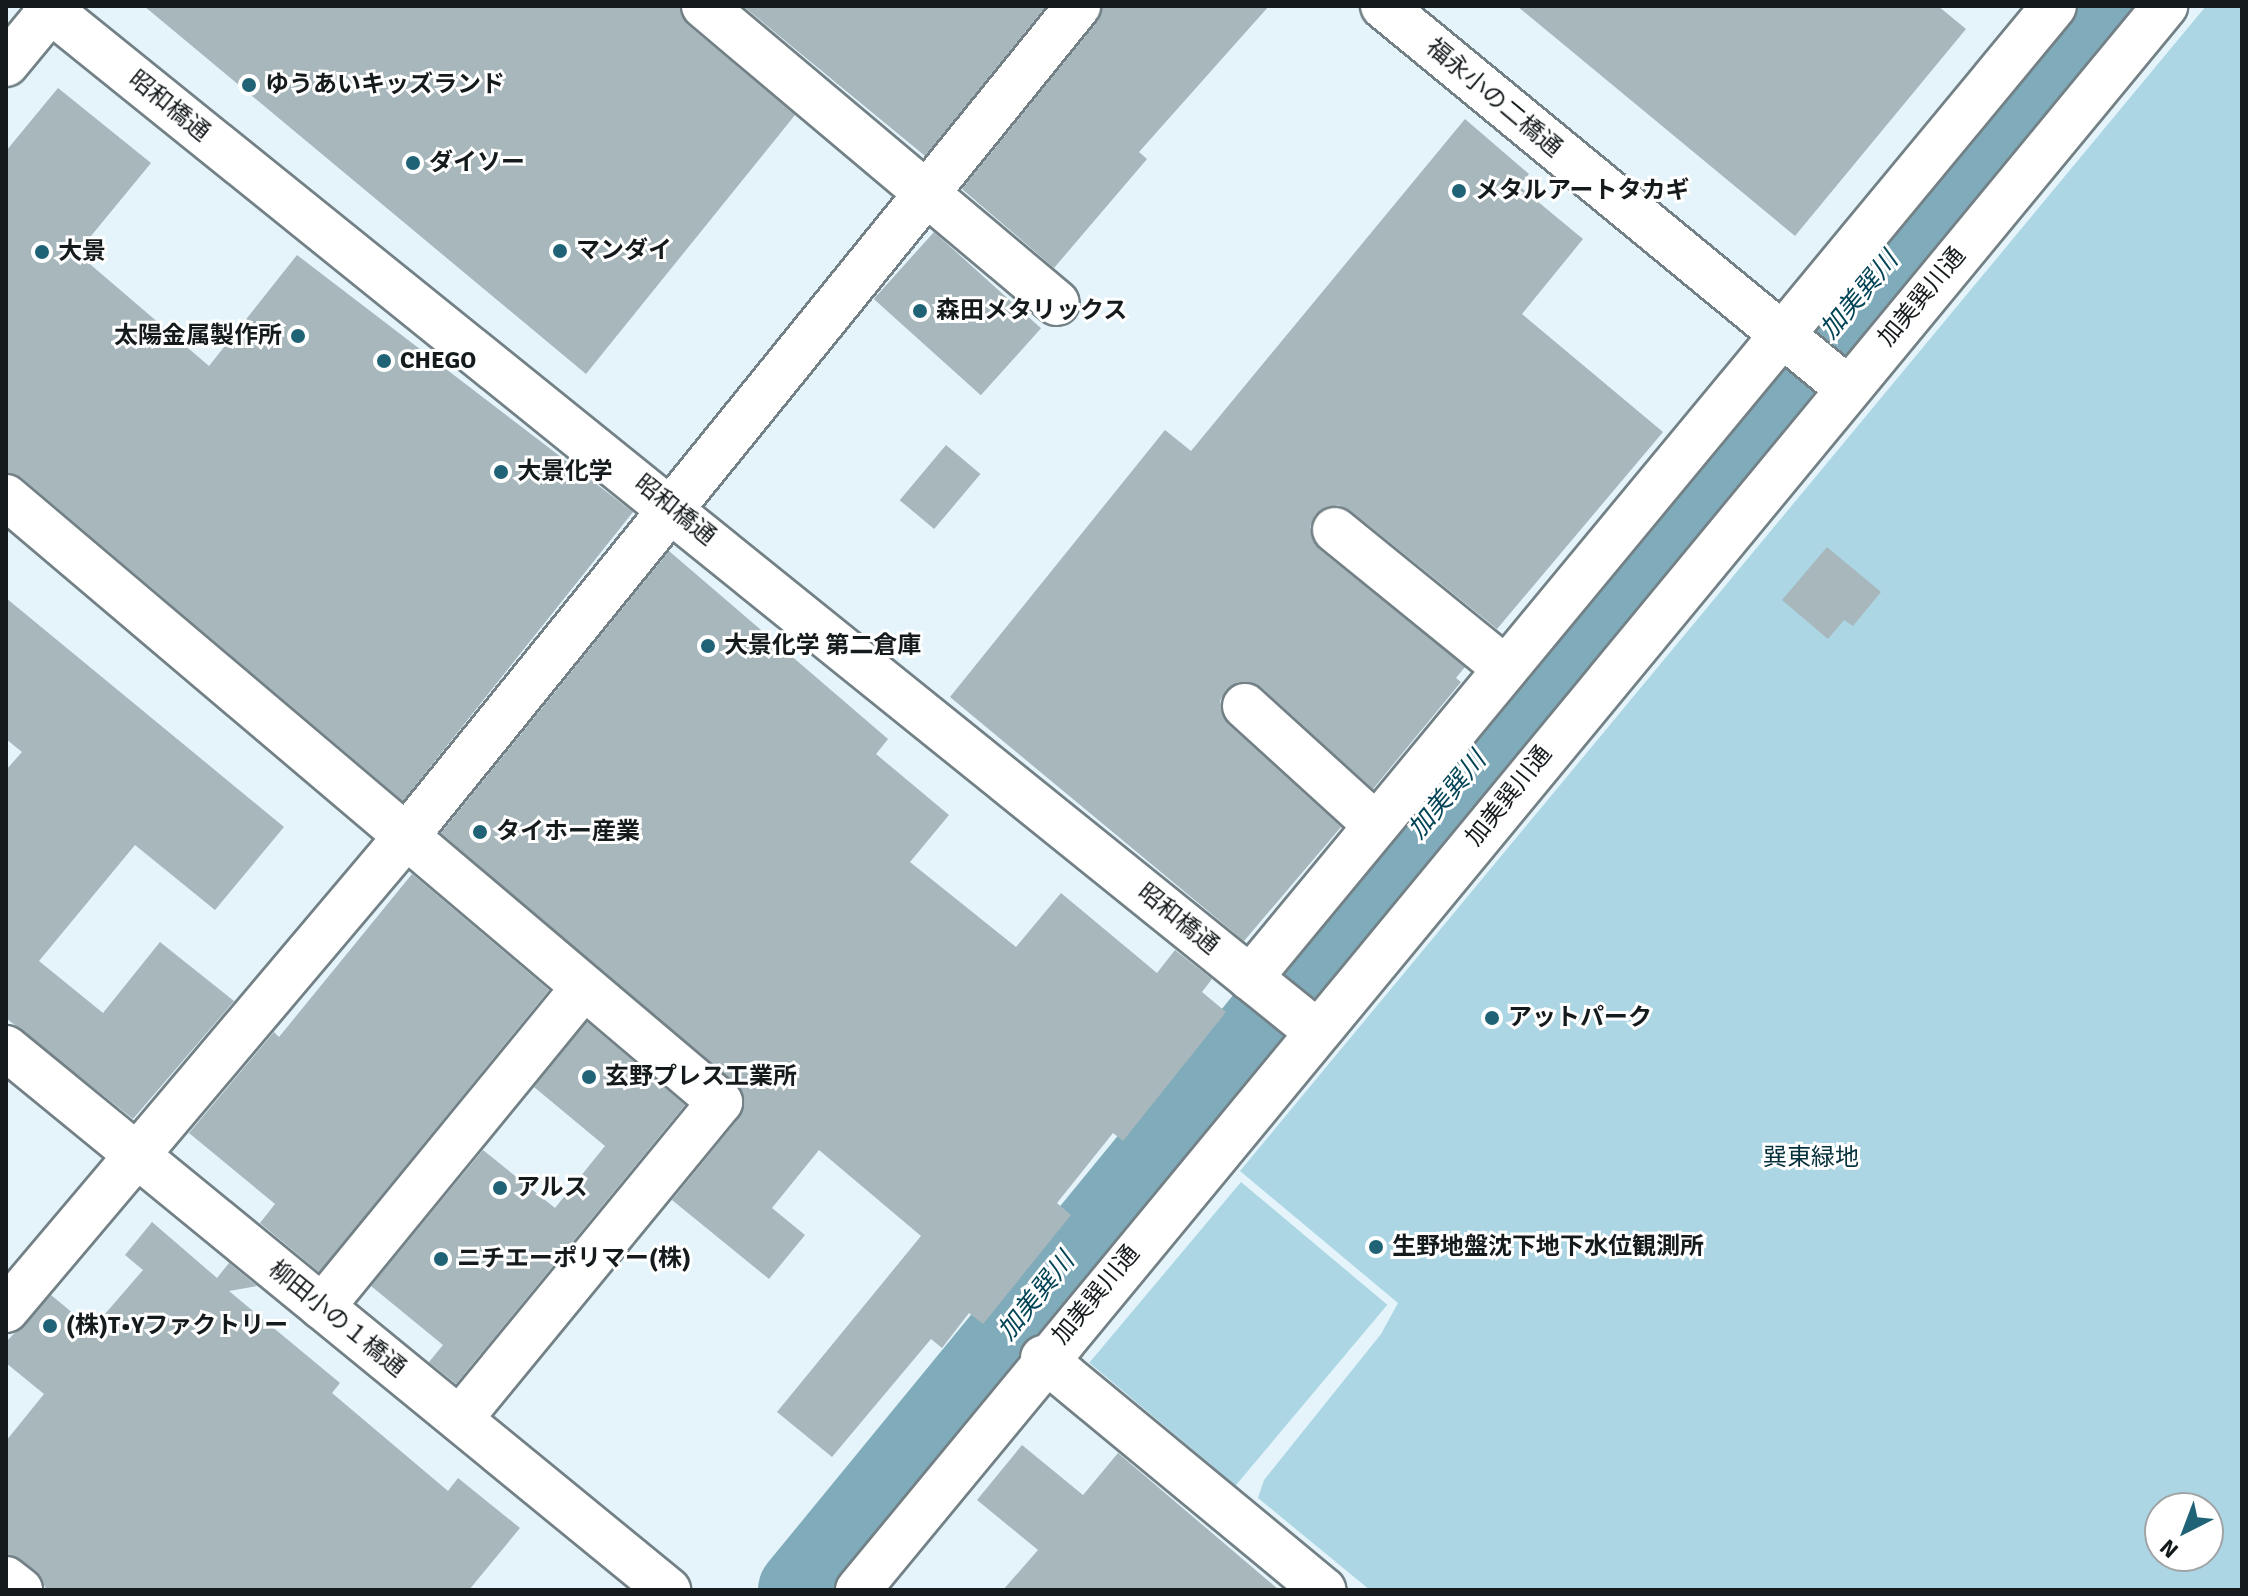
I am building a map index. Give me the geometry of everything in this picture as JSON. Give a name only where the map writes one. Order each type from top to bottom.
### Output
[{"type":"street","points":[[704,6],[1057,303]]},
{"type":"street","points":[[6,1310],[404,839],[674,509],[923,191],[1078,6]]},
{"type":"street","name":"福永小の二橋通","points":[[1383,6],[1845,387]]},
{"type":"street","name":"加美巽川通","points":[[858,1590],[1043,1358],[1845,387],[2165,6]]},
{"type":"street","points":[[6,64],[49,8]]},
{"type":"street","name":"昭和橋通","points":[[49,8],[674,509],[1315,1030]]},
{"type":"street","points":[[1257,983],[1376,825],[1784,338],[2037,12]]},
{"type":"street","points":[[6,497],[404,839],[720,1102],[460,1419]]},
{"type":"street","points":[[1335,530],[1505,668]]},
{"type":"street","points":[[1245,706],[1376,825]]},
{"type":"street","points":[[322,1307],[583,988]]},
{"type":"street","name":"柳田小の１橋通","points":[[6,1048],[668,1590]]},
{"type":"street","points":[[1043,1358],[1323,1590]]},
{"type":"street","points":[[6,1579],[20,1590]]},
{"type":"green space","name":"巽東緑地","points":[[2206,6],[2242,6],[2242,1590],[1370,1590],[1258,1498],[1264,1480],[1381,1334],[1398,1303],[1240,1171]]},
{"type":"green space","points":[[1241,1182],[1387,1305],[1236,1486],[1089,1363]]},
{"type":"building","name":"マンダイ","points":[[144,6],[680,6],[688,25],[795,115],[586,374]]},
{"type":"building","points":[[743,6],[1046,6],[925,156]]},
{"type":"building","points":[[1102,6],[1269,6],[1139,152],[1147,159],[1054,268],[962,189],[1097,22]]},
{"type":"building","points":[[1517,6],[1938,6],[1966,29],[1795,236]]},
{"type":"building","points":[[58,88],[151,163],[77,253],[209,366],[297,255],[633,512],[403,801],[22,478],[6,473],[6,151]]},
{"type":"building","points":[[1465,119],[1529,174],[1519,186],[1583,239],[1522,314],[1663,432],[1497,629],[1351,511],[1338,505],[1316,514],[1310,527],[1319,549],[1465,667],[1456,678],[1461,682],[1373,789],[1261,687],[1238,682],[1226,690],[1220,701],[1228,724],[1341,827],[1244,941],[950,697],[1165,430],[1191,451]]},
{"type":"building","points":[[934,232],[1041,328],[981,395],[874,299]]},
{"type":"building","points":[[946,445],[980,474],[934,529],[900,500]]},
{"type":"building","points":[[1827,547],[1881,592],[1853,626],[1844,620],[1828,639],[1782,600]]},
{"type":"building","points":[[669,551],[888,739],[876,754],[949,815],[910,862],[1016,947],[1061,893],[1157,973],[1175,950],[1212,979],[1202,992],[1226,1012],[1123,1141],[1113,1133],[1057,1203],[1071,1215],[983,1324],[969,1313],[942,1348],[931,1339],[832,1457],[777,1412],[921,1236],[819,1150],[772,1208],[805,1235],[769,1279],[672,1200],[739,1118],[743,1093],[441,833]]},
{"type":"building","points":[[6,598],[284,827],[215,910],[135,845],[39,961],[103,1013],[160,942],[234,1001],[133,1119],[6,1018],[6,770],[22,752],[6,739]]},
{"type":"building","points":[[412,874],[549,990],[319,1272],[260,1223],[275,1204],[189,1133],[274,1032],[279,1037]]},
{"type":"building","points":[[587,1022],[685,1105],[456,1384],[429,1362],[443,1345],[371,1286],[483,1150],[555,1208],[605,1146],[534,1087]]},
{"type":"building","points":[[152,1222],[217,1278],[229,1263],[257,1286],[229,1291],[340,1383],[332,1393],[448,1491],[458,1478],[520,1528],[469,1590],[47,1590],[35,1570],[6,1555],[6,1441],[44,1394],[6,1363],[6,1342],[51,1295],[92,1329],[143,1270],[125,1255]]},
{"type":"building","points":[[1022,1445],[1083,1495],[1118,1453],[1279,1590],[1003,1590],[1038,1550],[977,1500]]},
{"type":"waterway","name":"加美巽川","points":[[801,1590],[2100,6]]},
{"type":"place","name":"ゆうあいキッズランド","points":[[249,85]]},
{"type":"place","name":"ダイソー","points":[[413,163]]},
{"type":"place","name":"メタルアートタカギ","points":[[1459,191]]},
{"type":"place","name":"マンダイ","points":[[560,251]]},
{"type":"place","name":"大景","points":[[42,252]]},
{"type":"place","name":"森田メタリックス","points":[[920,311]]},
{"type":"place","name":"太陽金属製作所","points":[[298,336]]},
{"type":"place","name":"CHEGO","points":[[384,361]]},
{"type":"place","name":"大景化学","points":[[501,472]]},
{"type":"place","name":"大景化学 第二倉庫","points":[[708,646]]},
{"type":"place","name":"タイホー産業","points":[[480,832]]},
{"type":"place","name":"アットパーク","points":[[1492,1018]]},
{"type":"place","name":"玄野プレス工業所","points":[[589,1077]]},
{"type":"place","name":"アルス","points":[[500,1188]]},
{"type":"place","name":"生野地盤沈下地下水位観測所","points":[[1376,1247]]},
{"type":"place","name":"ニチエーポリマー(株)","points":[[441,1259]]},
{"type":"place","name":"(株)T•Yファクトリー","points":[[50,1326]]}]
